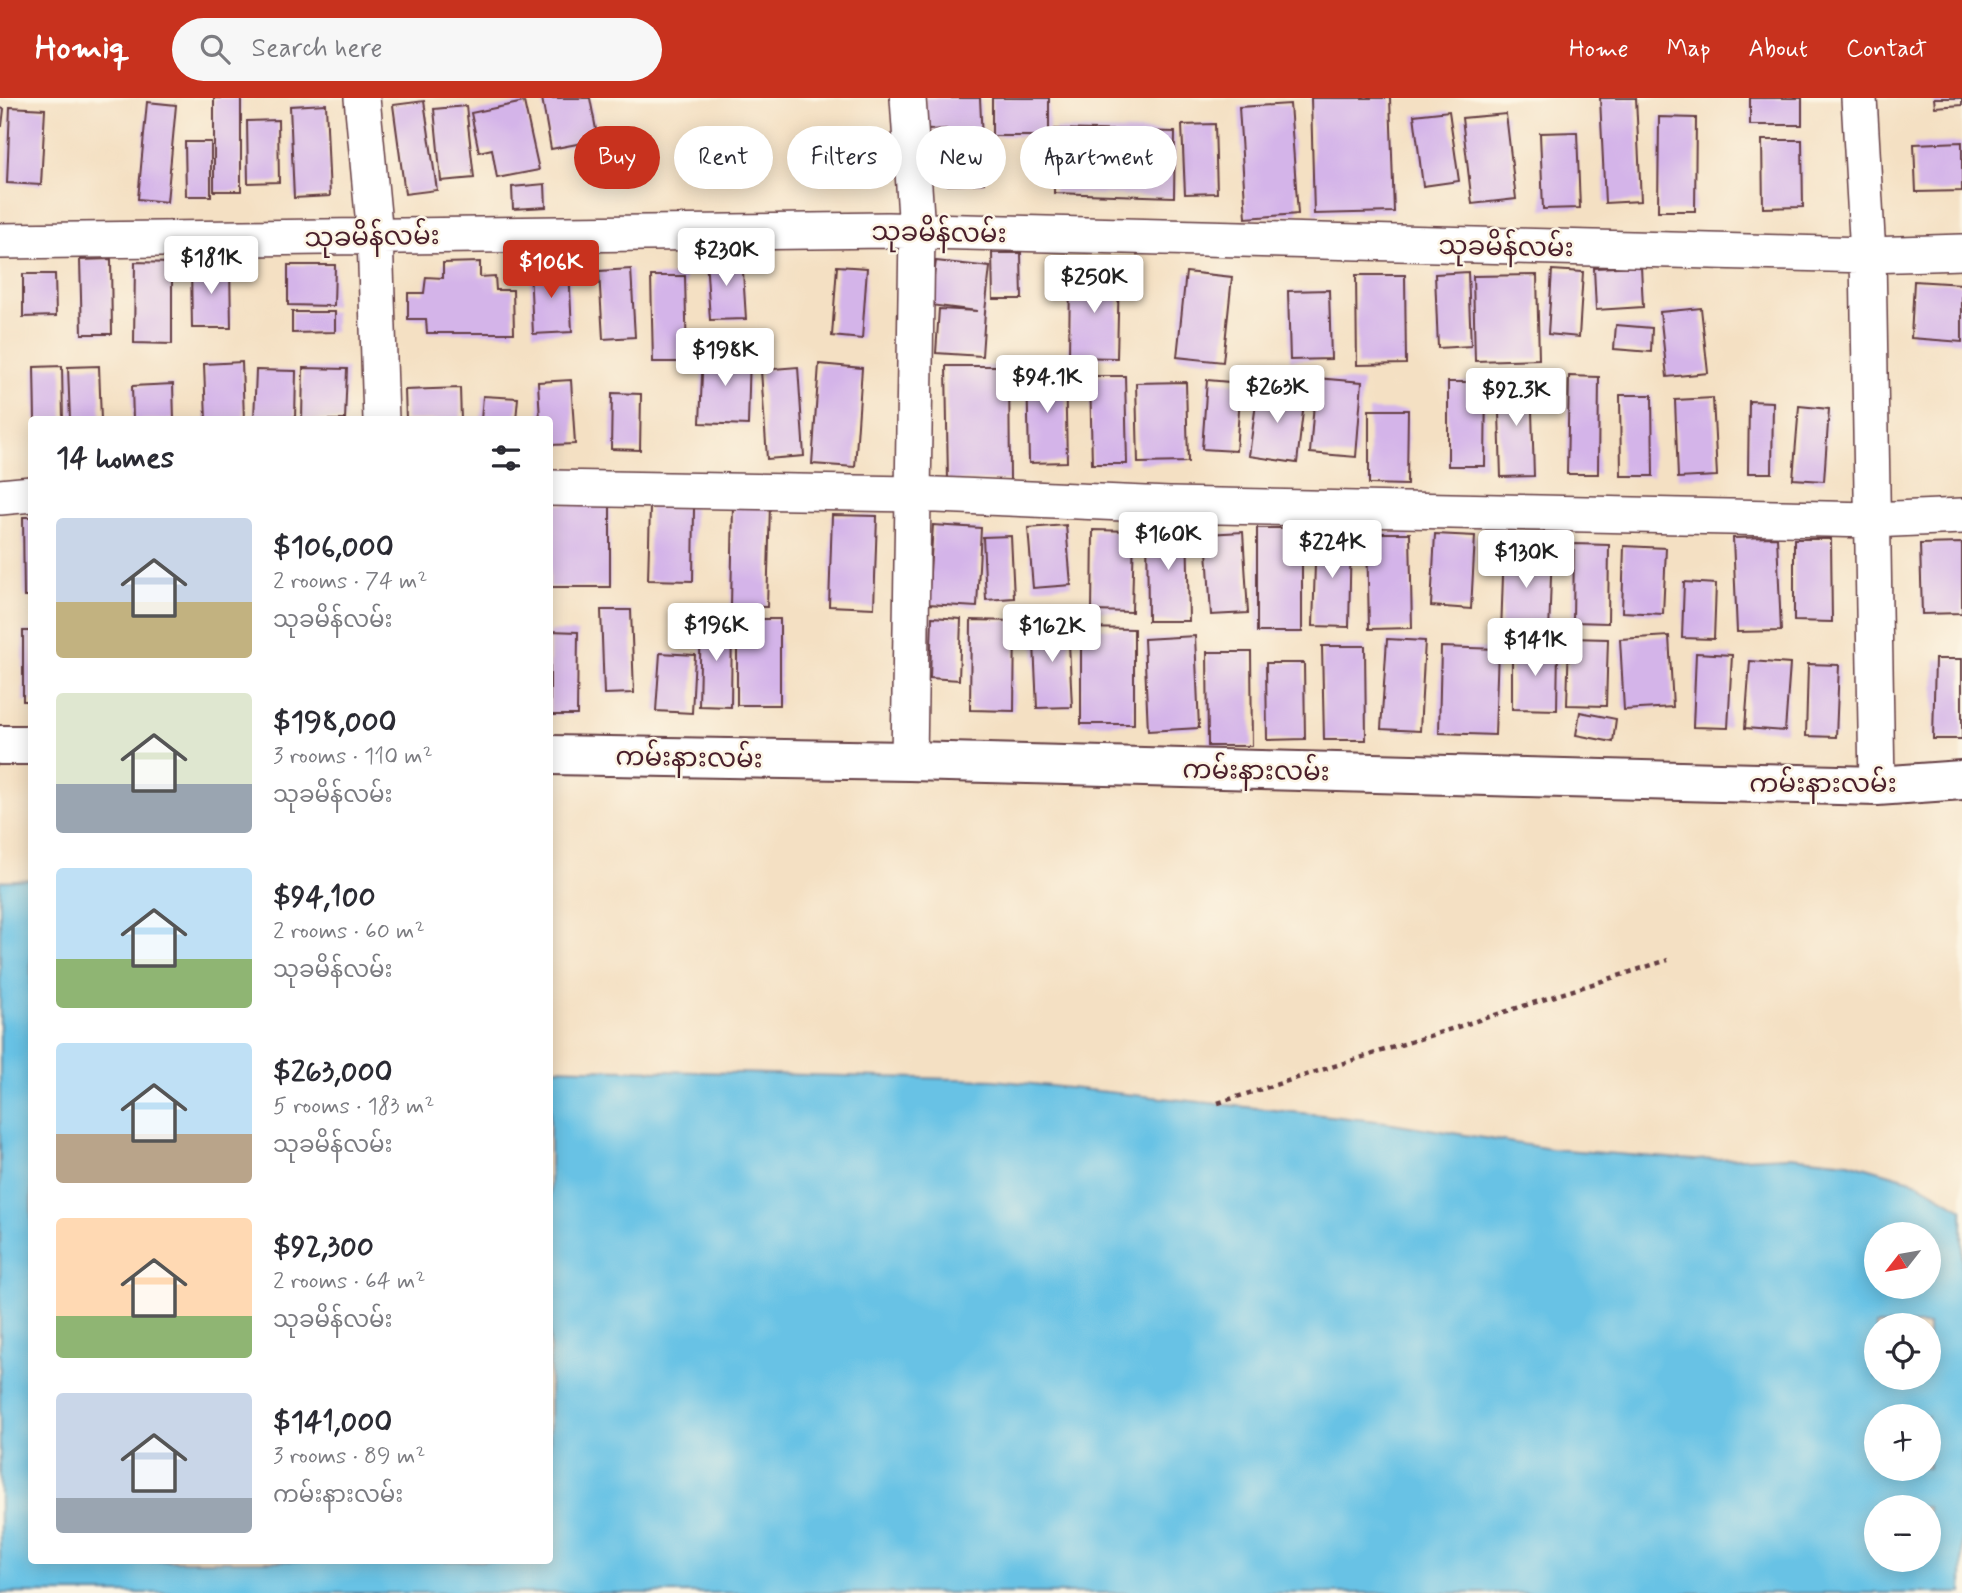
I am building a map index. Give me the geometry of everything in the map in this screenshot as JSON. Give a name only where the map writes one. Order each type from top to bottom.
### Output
[{"type":"main road","points":[[0,745],[28,745]]},
{"type":"main road","name":"ကမ်းနားလမ်း","points":[[553,755],[909,761],[1877,786],[1962,780]]},
{"type":"street","points":[[362,98],[375,236],[381,416]]},
{"type":"street","points":[[908,98],[917,231],[909,761]]},
{"type":"street","points":[[1859,98],[1868,255],[1877,786]]},
{"type":"street","name":"သုခမိန်လမ်း","points":[[0,241],[917,231],[1868,255],[1962,252]]},
{"type":"street","points":[[553,488],[913,494],[1169,505],[1872,520],[1962,516]]},
{"type":"street","points":[[0,497],[28,494]]},
{"type":"path","points":[[1218,1103],[1668,960]]},
{"type":"water","points":[[28,879],[28,1564],[553,1564],[553,1068],[994,1080],[1386,1122],[1551,1149],[1695,1160],[1789,1156],[1849,1162],[1915,1181],[1962,1209],[1962,1593],[0,1593],[0,881]]},
{"type":"building","points":[[214,98],[241,98],[241,191],[214,191]]},
{"type":"building","points":[[542,98],[590,98],[595,126],[574,126],[574,145],[551,149]]},
{"type":"building","points":[[925,98],[980,98],[981,126],[927,126]]},
{"type":"building","points":[[992,98],[1049,98],[1049,126],[1020,126],[1020,136],[1006,136],[1006,126],[992,126]]},
{"type":"building","points":[[1311,98],[1390,98],[1394,212],[1314,214]]},
{"type":"building","points":[[1600,98],[1636,98],[1641,201],[1605,203]]},
{"type":"building","points":[[1750,98],[1802,98],[1802,125],[1750,125]]},
{"type":"building","points":[[1934,98],[1962,98],[1962,105],[1935,107]]},
{"type":"building","points":[[424,101],[437,190],[405,194],[393,105]]},
{"type":"building","points":[[147,102],[176,105],[167,202],[138,199]]},
{"type":"building","points":[[524,102],[539,170],[497,178],[492,149],[479,152],[471,113]]},
{"type":"building","points":[[326,104],[330,196],[294,198],[290,106]]},
{"type":"building","points":[[1290,104],[1298,214],[1246,218],[1239,107]]},
{"type":"building","points":[[466,106],[474,178],[441,181],[434,109]]},
{"type":"building","points":[[10,107],[45,109],[41,185],[7,183]]},
{"type":"building","points":[[0,108],[4,109],[2,126],[0,126]]},
{"type":"building","points":[[1449,111],[1459,181],[1423,186],[1414,115]]},
{"type":"building","points":[[1506,114],[1516,199],[1472,204],[1462,118]]},
{"type":"building","points":[[1659,117],[1696,118],[1695,211],[1658,211]]},
{"type":"building","points":[[278,120],[279,182],[248,183],[247,121]]},
{"type":"building","points":[[1215,124],[1217,193],[1185,194],[1182,125]]},
{"type":"building","points":[[1577,132],[1580,208],[1543,209],[1540,133]]},
{"type":"building","points":[[1762,140],[1802,140],[1803,207],[1763,208]]},
{"type":"building","points":[[185,142],[211,142],[211,196],[186,196]]},
{"type":"building","points":[[1962,142],[1962,191],[1916,192],[1914,144]]},
{"type":"building","points":[[545,184],[546,207],[513,209],[512,187]]},
{"type":"building","points":[[1054,189],[1174,189],[1174,197],[1054,193]]},
{"type":"building","points":[[992,253],[1021,253],[1022,299],[993,299]]},
{"type":"building","points":[[742,256],[746,319],[710,320],[706,258]]},
{"type":"building","points":[[111,259],[112,334],[82,334],[80,260]]},
{"type":"building","points":[[936,261],[990,267],[982,356],[936,353],[939,309],[977,311],[930,305]]},
{"type":"building","points":[[135,262],[172,263],[172,344],[134,343]]},
{"type":"building","points":[[480,262],[480,277],[495,276],[496,290],[513,290],[514,333],[427,333],[426,319],[408,319],[408,293],[424,293],[426,277],[443,278],[443,263]]},
{"type":"building","points":[[230,264],[231,328],[192,328],[191,265]]},
{"type":"building","points":[[288,265],[335,265],[334,306],[288,305]]},
{"type":"building","points":[[837,266],[867,268],[862,339],[832,336]]},
{"type":"building","points":[[1641,266],[1643,307],[1596,310],[1594,268]]},
{"type":"building","points":[[569,267],[572,332],[533,334],[530,269]]},
{"type":"building","points":[[631,269],[635,337],[603,339],[599,271]]},
{"type":"building","points":[[1552,270],[1583,272],[1579,337],[1548,334]]},
{"type":"building","points":[[1070,272],[1119,273],[1117,358],[1069,357]]},
{"type":"building","points":[[1186,272],[1232,277],[1223,362],[1177,357]]},
{"type":"building","points":[[1468,272],[1471,346],[1438,348],[1435,274]]},
{"type":"building","points":[[23,274],[55,274],[56,316],[23,317]]},
{"type":"building","points":[[1356,275],[1405,275],[1406,364],[1357,365]]},
{"type":"building","points":[[1537,275],[1539,359],[1475,361],[1473,276]]},
{"type":"building","points":[[651,276],[685,276],[687,362],[653,362]]},
{"type":"building","points":[[1914,281],[1962,284],[1962,342],[1911,338]]},
{"type":"building","points":[[1329,290],[1331,359],[1290,360],[1288,291]]},
{"type":"building","points":[[1701,308],[1708,373],[1667,377],[1660,312]]},
{"type":"building","points":[[292,312],[335,312],[335,332],[292,333]]},
{"type":"building","points":[[1616,325],[1652,328],[1651,352],[1614,349]]},
{"type":"building","points":[[703,351],[750,353],[748,425],[700,423]]},
{"type":"building","points":[[242,362],[244,416],[206,416],[204,364]]},
{"type":"building","points":[[819,364],[862,368],[855,467],[812,464]]},
{"type":"building","points":[[62,366],[63,416],[35,416],[34,367]]},
{"type":"building","points":[[99,366],[101,416],[70,416],[68,367]]},
{"type":"building","points":[[946,366],[1009,366],[1010,480],[948,481]]},
{"type":"building","points":[[798,367],[804,456],[767,459],[761,370]]},
{"type":"building","points":[[1065,367],[1067,462],[1029,463],[1027,368]]},
{"type":"building","points":[[303,368],[347,369],[345,416],[302,416]]},
{"type":"building","points":[[256,370],[296,371],[295,416],[254,416]]},
{"type":"building","points":[[1090,376],[1125,376],[1127,464],[1092,464]]},
{"type":"building","points":[[1569,376],[1599,377],[1598,474],[1567,474]]},
{"type":"building","points":[[1316,378],[1362,382],[1356,457],[1310,453]]},
{"type":"building","points":[[1531,379],[1534,476],[1501,477],[1498,380]]},
{"type":"building","points":[[571,380],[575,444],[553,445],[553,416],[540,416],[538,382]]},
{"type":"building","points":[[1207,380],[1241,383],[1236,451],[1202,449]]},
{"type":"building","points":[[1186,382],[1188,462],[1138,463],[1136,383]]},
{"type":"building","points":[[1448,382],[1486,382],[1485,466],[1448,466]]},
{"type":"building","points":[[173,384],[174,416],[133,416],[132,386]]},
{"type":"building","points":[[460,388],[461,416],[406,416],[405,390]]},
{"type":"building","points":[[1258,388],[1305,394],[1297,463],[1249,456]]},
{"type":"building","points":[[612,393],[641,394],[640,450],[611,449]]},
{"type":"building","points":[[1620,395],[1652,395],[1653,476],[1621,476]]},
{"type":"building","points":[[483,396],[518,398],[516,416],[481,416]]},
{"type":"building","points":[[1713,398],[1717,476],[1678,478],[1675,400]]},
{"type":"building","points":[[1749,401],[1773,402],[1772,473],[1748,473]]},
{"type":"building","points":[[1799,406],[1829,409],[1824,481],[1793,479]]},
{"type":"building","points":[[1369,410],[1408,410],[1407,485],[1369,484]]},
{"type":"building","points":[[553,504],[610,504],[610,587],[553,587]]},
{"type":"building","points":[[733,504],[770,505],[767,607],[731,606]]},
{"type":"building","points":[[650,507],[694,508],[693,581],[648,580]]},
{"type":"building","points":[[832,515],[877,516],[874,608],[829,606]]},
{"type":"building","points":[[23,517],[28,517],[28,597],[24,597]]},
{"type":"building","points":[[1147,522],[1187,522],[1189,621],[1148,621]]},
{"type":"building","points":[[933,525],[981,528],[977,607],[928,604]]},
{"type":"building","points":[[1066,525],[1071,585],[1033,588],[1028,528]]},
{"type":"building","points":[[1257,528],[1302,528],[1302,632],[1257,632]]},
{"type":"building","points":[[1093,530],[1134,531],[1132,612],[1092,611]]},
{"type":"building","points":[[1243,532],[1248,613],[1211,615],[1206,534]]},
{"type":"building","points":[[1316,533],[1351,535],[1349,627],[1313,626]]},
{"type":"building","points":[[1367,533],[1410,533],[1412,628],[1369,629]]},
{"type":"building","points":[[1435,534],[1475,536],[1471,609],[1431,606]]},
{"type":"building","points":[[1011,536],[1014,598],[986,600],[983,537]]},
{"type":"building","points":[[1777,537],[1781,631],[1737,632],[1733,538]]},
{"type":"building","points":[[1794,539],[1831,539],[1832,622],[1794,621]]},
{"type":"building","points":[[1962,543],[1962,613],[1922,614],[1920,544]]},
{"type":"building","points":[[1574,544],[1609,545],[1608,623],[1573,622]]},
{"type":"building","points":[[1624,546],[1666,548],[1663,614],[1622,612]]},
{"type":"building","points":[[1504,547],[1552,548],[1549,634],[1501,633]]},
{"type":"building","points":[[1684,582],[1716,584],[1714,639],[1682,638]]},
{"type":"building","points":[[601,610],[631,610],[634,693],[604,694]]},
{"type":"building","points":[[932,617],[961,619],[959,680],[930,678]]},
{"type":"building","points":[[701,618],[732,619],[731,707],[699,706]]},
{"type":"building","points":[[737,619],[780,619],[780,705],[737,705]]},
{"type":"building","points":[[971,620],[1015,621],[1014,711],[970,710]]},
{"type":"building","points":[[1068,621],[1072,707],[1037,708],[1033,622]]},
{"type":"building","points":[[1081,628],[1134,629],[1134,724],[1081,724]]},
{"type":"building","points":[[23,631],[28,631],[28,701],[23,701]]},
{"type":"building","points":[[553,631],[578,632],[577,715],[553,715]]},
{"type":"building","points":[[1195,636],[1199,728],[1148,731],[1144,639]]},
{"type":"building","points":[[1669,636],[1673,707],[1624,710],[1620,639]]},
{"type":"building","points":[[1569,638],[1608,639],[1606,706],[1567,705]]},
{"type":"building","points":[[1387,639],[1425,641],[1420,731],[1381,729]]},
{"type":"building","points":[[1322,646],[1365,646],[1366,740],[1324,740]]},
{"type":"building","points":[[1512,646],[1558,647],[1557,710],[1512,709]]},
{"type":"building","points":[[1441,647],[1498,649],[1495,735],[1439,733]]},
{"type":"building","points":[[1207,652],[1251,652],[1252,746],[1208,746]]},
{"type":"building","points":[[660,653],[695,655],[692,713],[656,711]]},
{"type":"building","points":[[1696,653],[1732,655],[1728,728],[1693,727]]},
{"type":"building","points":[[1935,659],[1962,659],[1962,739],[1933,739]]},
{"type":"building","points":[[1750,661],[1790,664],[1785,731],[1745,728]]},
{"type":"building","points":[[1266,663],[1304,663],[1305,739],[1267,740]]},
{"type":"building","points":[[1808,664],[1839,665],[1836,737],[1806,736]]},
{"type":"building","points":[[1580,712],[1616,719],[1613,742],[1576,735]]}]
